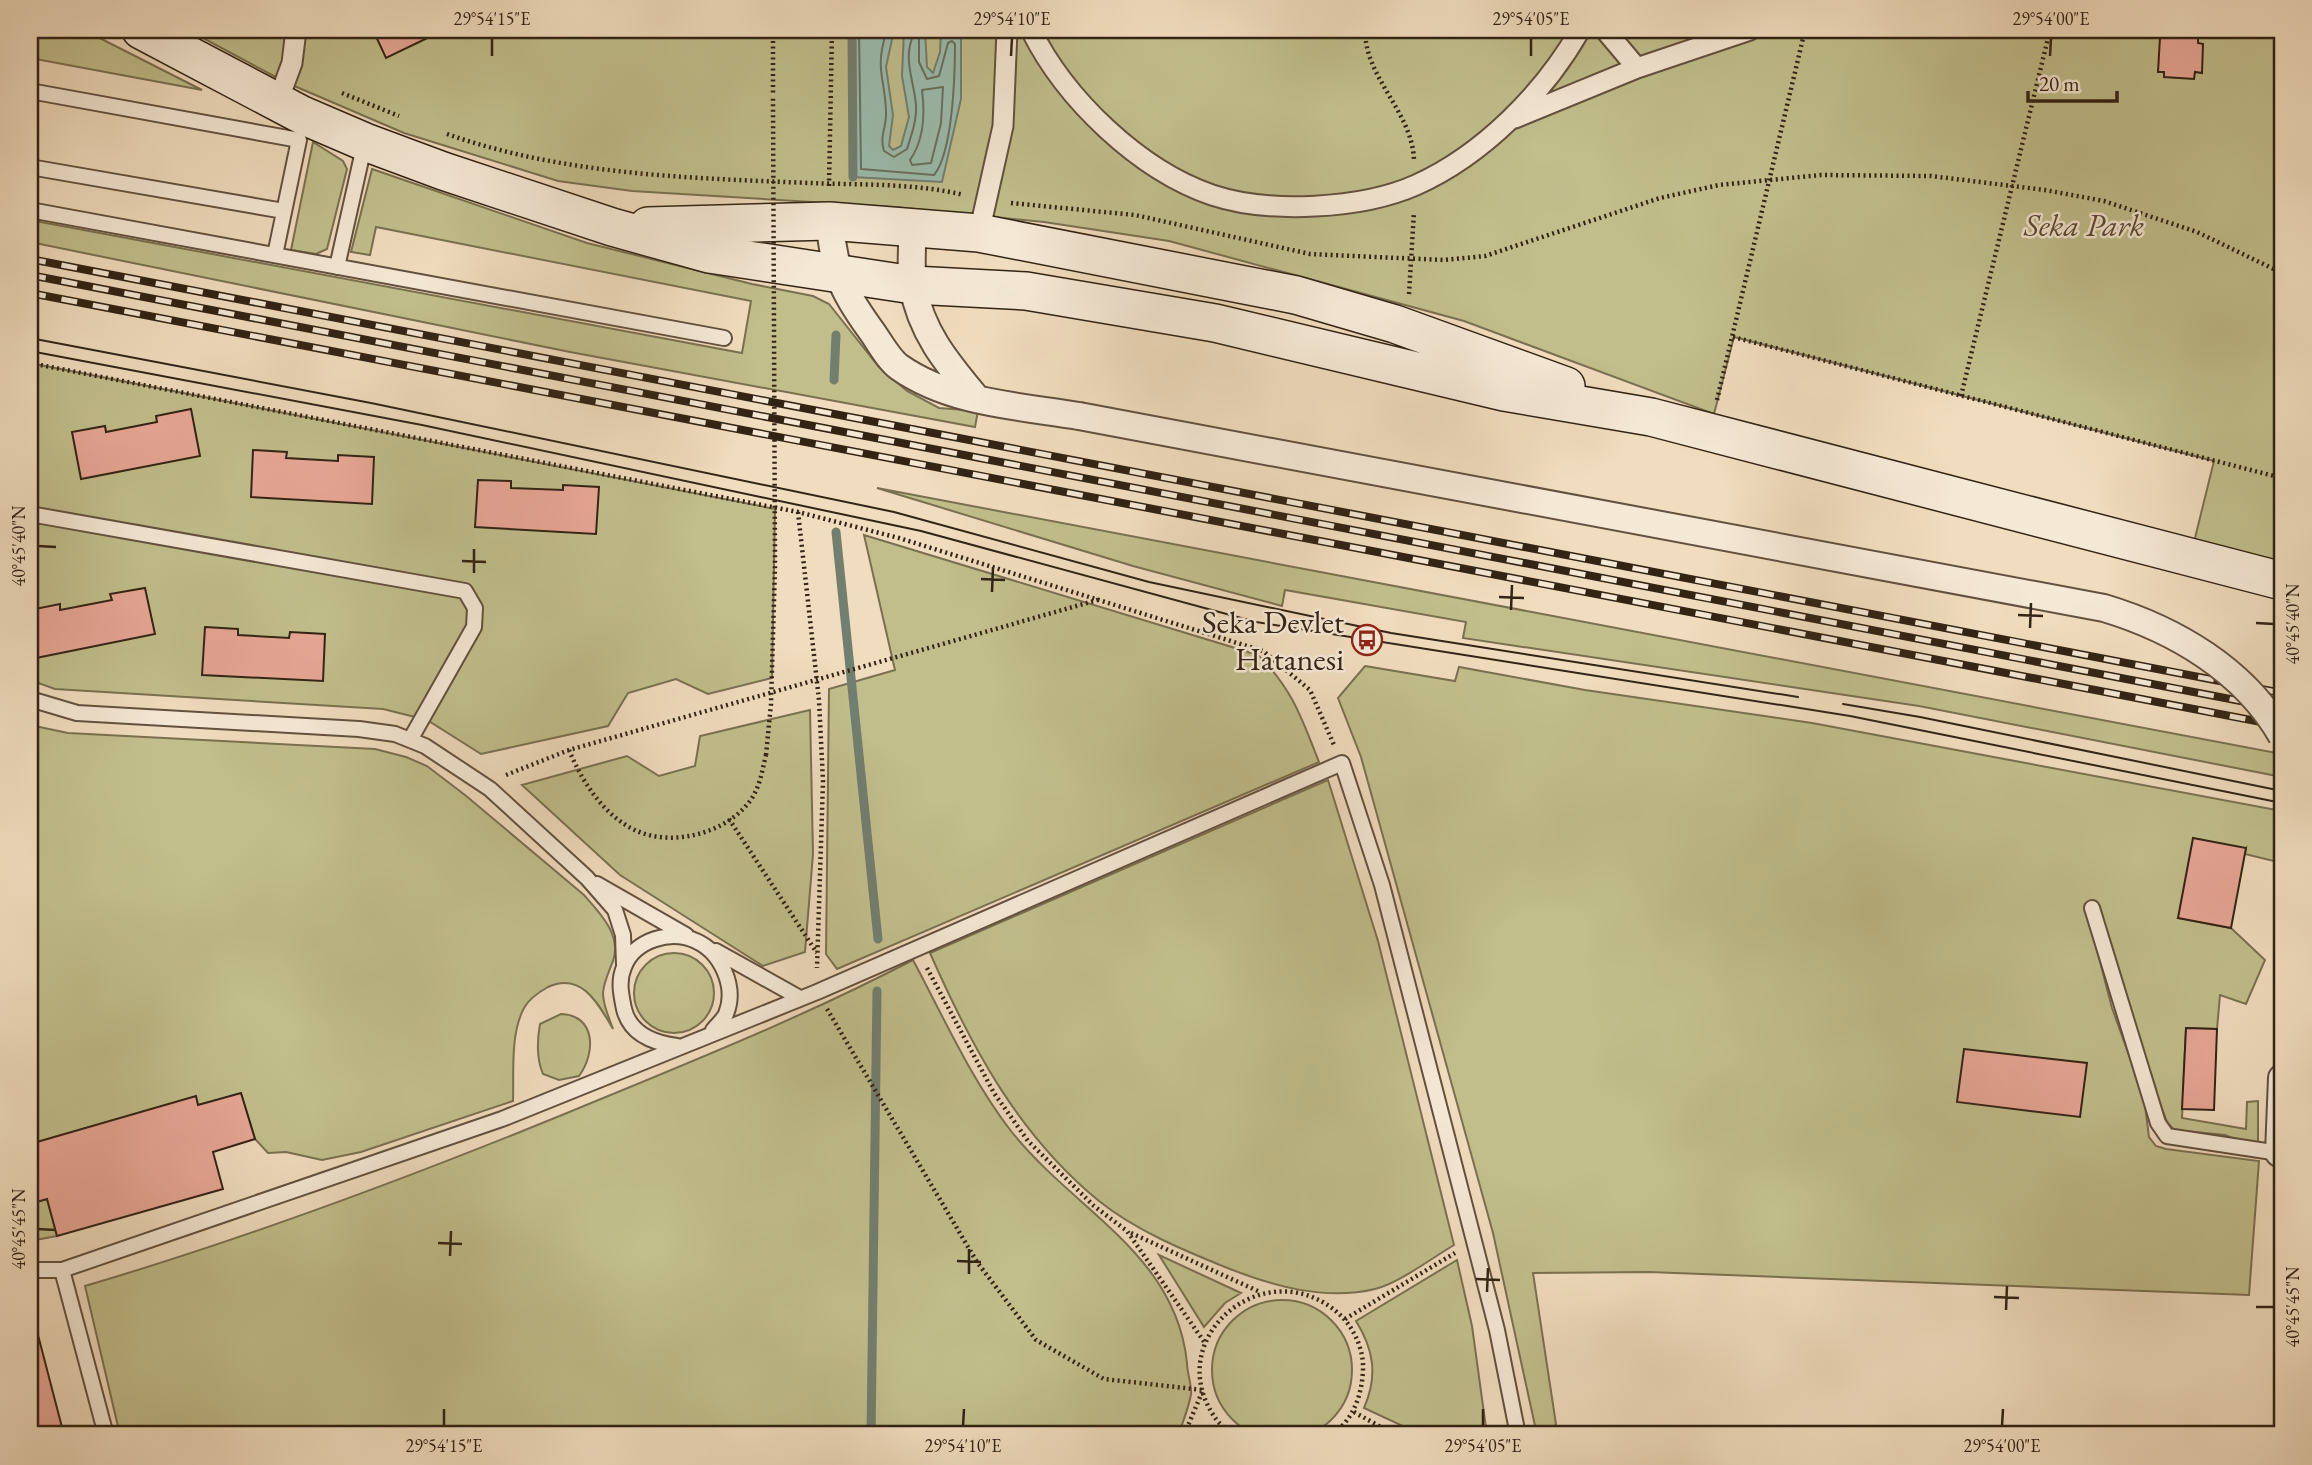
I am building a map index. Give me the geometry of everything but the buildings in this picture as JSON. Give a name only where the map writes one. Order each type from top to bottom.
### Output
[{"type":"main road","points":[[141,30],[278,101],[365,142],[443,172],[612,227],[709,254],[913,285],[1026,291],[1215,323],[1504,392],[1651,417],[2282,581]]},
{"type":"main road","points":[[612,227],[821,221],[912,226],[983,217],[1296,295],[1424,334],[1651,417]]},
{"type":"street","points":[[278,101],[292,63],[296,30]]},
{"type":"street","points":[[983,217],[1003,126],[1007,30]]},
{"type":"street","points":[[1031,30],[1058,72],[1103,127],[1137,153],[1213,195],[1266,204],[1311,206],[1352,204],[1413,186],[1472,151],[1537,91],[1566,55],[1580,30]]},
{"type":"street","points":[[1605,30],[1637,68]]},
{"type":"street","points":[[1505,121],[1637,68],[1750,30]]},
{"type":"street","points":[[821,221],[836,273],[852,304],[897,366],[932,386],[977,399],[2104,608],[2147,623],[2203,653],[2257,703],[2282,736]]},
{"type":"street","points":[[912,226],[913,285],[922,321],[935,346],[977,399]]},
{"type":"street","points":[[2279,1153],[2282,1078]]},
{"type":"lane","points":[[30,91],[299,140],[275,255]]},
{"type":"lane","points":[[337,267],[365,142]]},
{"type":"lane","points":[[30,167],[284,211]]},
{"type":"lane","points":[[30,210],[724,338]]},
{"type":"lane","points":[[30,514],[465,591],[475,608],[474,627],[410,740]]},
{"type":"lane","points":[[30,699],[77,713],[347,728],[395,734],[425,746],[482,784],[587,878],[615,910],[623,935],[624,965],[620,988],[625,1014],[641,1036],[658,1043],[678,1046]]},
{"type":"lane","points":[[30,1270],[62,1270],[502,1119],[712,1032],[817,992],[1342,763],[1382,885],[1497,1330],[1518,1435]]},
{"type":"lane","points":[[587,878],[800,998]]},
{"type":"lane","points":[[2092,908],[2158,1123],[2167,1136],[2279,1153]]},
{"type":"lane","points":[[624,965],[640,945],[666,935],[696,941],[720,960],[729,994],[726,1014],[712,1032]]},
{"type":"lane","points":[[62,1270],[106,1435]]},
{"type":"path","points":[[569,750],[578,771],[612,814],[636,831],[659,838],[683,838],[712,830],[729,820],[750,801],[760,782],[766,755],[771,704],[775,555],[773,30]]},
{"type":"path","points":[[821,221],[830,184],[832,30]]},
{"type":"path","points":[[1365,30],[1368,57],[1402,118],[1414,155],[1413,260],[1408,304]]},
{"type":"path","points":[[1717,401],[1805,30]]},
{"type":"path","points":[[1961,396],[2050,30]]},
{"type":"path","points":[[337,91],[402,117]]},
{"type":"path","points":[[439,131],[532,158],[613,172],[953,192],[983,217],[1135,215],[1310,254],[1413,260],[1485,256],[1678,193],[1769,179],[1821,175],[1931,176],[2013,185],[2104,201],[2197,232],[2282,273]]},
{"type":"path","points":[[1733,337],[2282,478]]},
{"type":"path","points":[[30,363],[798,512],[1101,599],[1262,651],[1310,690],[1342,763]]},
{"type":"path","points":[[798,512],[817,680],[823,781],[817,992],[977,1262],[1036,1340],[1104,1378],[1203,1390]]},
{"type":"path","points":[[482,784],[569,750],[1101,599]]},
{"type":"path","points":[[729,820],[817,953]]},
{"type":"path","points":[[919,946],[938,993],[968,1047],[994,1093],[1028,1141],[1094,1206],[1128,1231],[1260,1293]]},
{"type":"path","points":[[1128,1231],[1205,1343]]},
{"type":"path","points":[[1345,1319],[1474,1241]]},
{"type":"path","points":[[1232,1435],[1213,1415],[1203,1390],[1200,1366],[1205,1343],[1218,1321],[1237,1303],[1260,1293],[1284,1290],[1307,1294],[1328,1304],[1345,1319],[1358,1340],[1363,1364],[1362,1389],[1353,1411],[1331,1435]]},
{"type":"path","points":[[1184,1435],[1203,1390]]},
{"type":"path","points":[[1353,1411],[1395,1435]]},
{"type":"green space","points":[[37,30],[84,30],[202,90],[30,58]]},
{"type":"green space","name":"Seka Park","points":[[188,30],[2282,30],[2282,564],[2194,542],[2214,461],[1734,337],[1714,414],[1464,321],[1169,241],[1044,222],[895,207],[632,191],[558,181],[404,133],[285,82]]},
{"type":"green space","points":[[313,142],[343,161],[347,169],[327,249],[316,254],[291,250]]},
{"type":"green space","points":[[372,169],[587,243],[752,284],[813,296],[829,304],[879,367],[907,391],[939,408],[978,411],[975,427],[570,352],[30,242],[30,220],[742,353],[751,301],[376,227],[370,255],[351,252]]},
{"type":"green space","points":[[30,363],[775,509],[772,678],[708,694],[676,679],[628,693],[608,726],[481,754],[427,720],[383,709],[55,689],[30,680]]},
{"type":"green space","points":[[877,488],[2282,754],[2282,777],[1919,706],[1463,638],[1466,622],[1285,590],[1282,606],[1133,566]]},
{"type":"green space","points":[[864,535],[1258,655],[1288,692],[1319,762],[837,969],[826,954],[829,689],[895,670]]},
{"type":"green space","points":[[1365,666],[1455,681],[1459,667],[1585,690],[1812,723],[2282,811],[2282,863],[2245,854],[2246,848],[2178,918],[2231,928],[2265,960],[2246,1004],[2220,995],[2217,1029],[2186,1028],[2182,1118],[2246,1129],[2247,1102],[2258,1101],[2258,1143],[2245,1143],[2225,1135],[2174,1130],[2167,1122],[2140,1051],[2096,901],[2085,904],[2112,1008],[2144,1097],[2149,1137],[2156,1146],[2166,1149],[2259,1161],[2249,1295],[1649,1272],[1533,1273],[1556,1424],[1551,1435],[1537,1435],[1493,1233],[1361,757],[1338,698]]},
{"type":"green space","points":[[810,710],[813,854],[805,952],[763,966],[620,875],[522,785],[627,756],[659,776],[695,766],[700,736]]},
{"type":"green space","points":[[30,725],[68,733],[375,749],[427,766],[584,895],[603,917],[615,942],[613,961],[603,993],[613,1029],[595,1001],[580,987],[571,983],[560,983],[548,987],[529,1002],[520,1018],[514,1054],[513,1101],[361,1152],[322,1160],[286,1152],[268,1153],[255,1139],[241,1094],[198,1105],[195,1097],[30,1144]]},
{"type":"green space","points":[[1328,780],[1378,941],[1454,1245],[1384,1286],[1337,1293],[1299,1290],[1225,1267],[1144,1230],[1099,1201],[1070,1175],[1021,1118],[980,1055],[930,953]]},
{"type":"green space","points":[[674,953],[689,956],[702,965],[711,978],[714,993],[711,1008],[702,1021],[689,1030],[674,1033],[659,1030],[646,1021],[637,1008],[634,993],[637,978],[646,965],[659,956]]},
{"type":"green space","points":[[913,960],[971,1069],[1011,1131],[1036,1159],[1118,1235],[1143,1262],[1164,1291],[1179,1325],[1191,1387],[1179,1435],[120,1435],[85,1286],[286,1221],[483,1147],[764,1030]]},
{"type":"green space","points":[[561,1014],[581,1021],[587,1028],[590,1047],[585,1067],[579,1076],[559,1080],[543,1074],[538,1043],[540,1024]]},
{"type":"green space","points":[[30,1190],[33,1203],[47,1199],[57,1236],[30,1241]]},
{"type":"green space","points":[[1159,1255],[1241,1293],[1225,1303],[1204,1327]]},
{"type":"green space","points":[[1457,1260],[1472,1326],[1487,1435],[1422,1435],[1364,1408],[1371,1385],[1372,1363],[1367,1342],[1356,1321]]},
{"type":"green space","points":[[1282,1300],[1309,1305],[1332,1320],[1347,1343],[1352,1370],[1347,1397],[1332,1420],[1309,1435],[1282,1440],[1255,1435],[1232,1420],[1217,1397],[1212,1370],[1217,1343],[1232,1320],[1255,1305]]},
{"type":"water","points":[[852,30],[894,30],[886,67],[893,115],[889,146],[893,150],[901,146],[909,117],[902,76],[904,30],[925,30],[927,67],[933,73],[940,52],[941,30],[961,30],[961,99],[942,182],[853,177]]},
{"type":"waterway","points":[[852,30],[853,177]]},
{"type":"waterway","points":[[834,380],[836,335]]},
{"type":"waterway","points":[[836,532],[878,939]]},
{"type":"waterway","points":[[871,1435],[877,991]]},
{"type":"tram line","points":[[30,338],[371,403],[894,512],[1149,582],[1391,633],[1798,697]]},
{"type":"tram line","points":[[30,351],[422,425],[921,531],[1256,622],[1850,716],[2282,803]]},
{"type":"tram line","points":[[1843,704],[1920,717],[2282,791]]},
{"type":"railway","points":[[30,259],[2282,693]]},
{"type":"railway","points":[[30,275],[2282,709]]},
{"type":"railway","points":[[30,293],[2282,726]]},
{"type":"place","name":"Seka Devlet Hatanesi","points":[[1367,640]]}]
